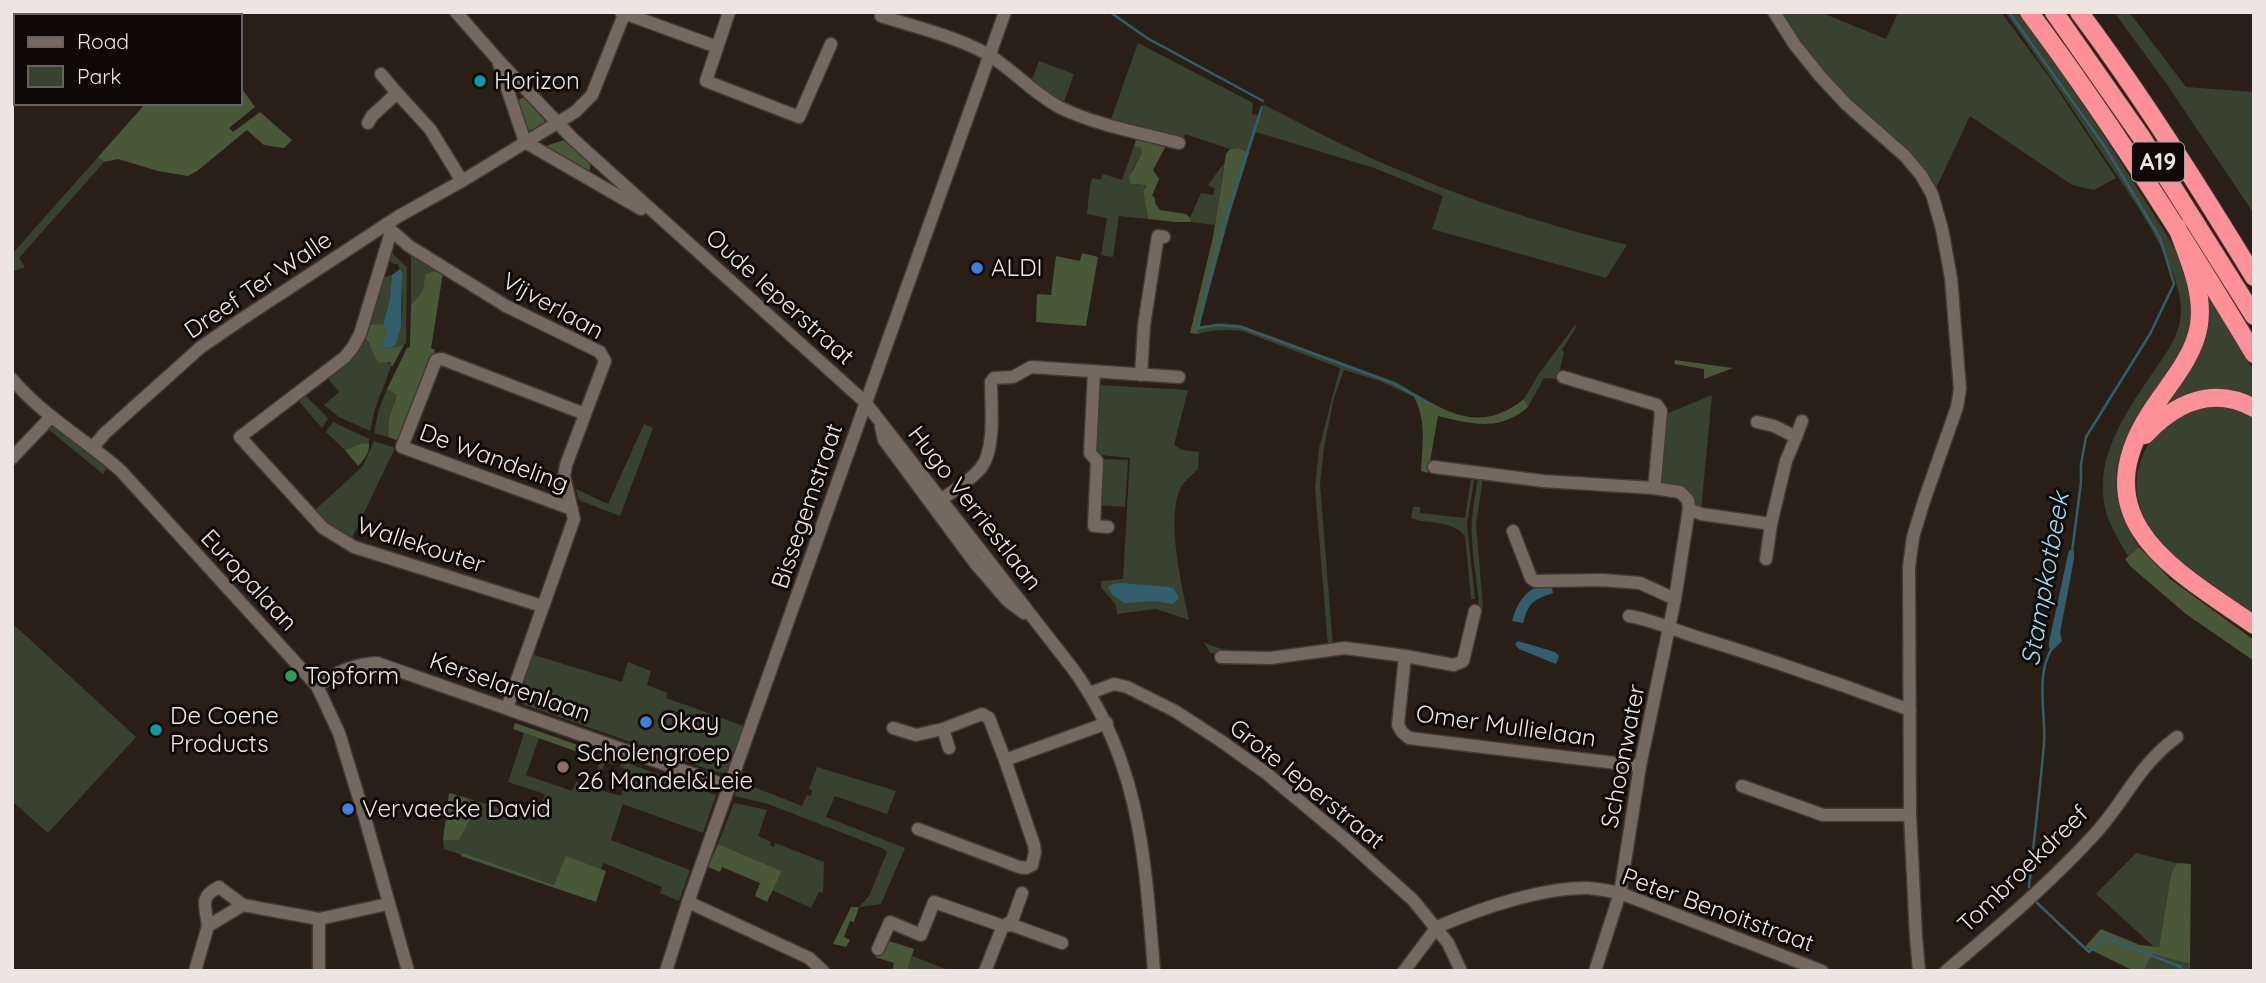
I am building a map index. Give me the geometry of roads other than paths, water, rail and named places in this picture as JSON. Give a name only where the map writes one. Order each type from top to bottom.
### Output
[{"type":"highway","points":[[2029,12],[2089,94],[2177,227],[2254,354]]},
{"type":"highway","name":"A19","points":[[2054,12],[2142,138],[2254,316]]},
{"type":"highway","name":"A19","points":[[2079,12],[2155,122],[2253,276]]},
{"type":"highway","points":[[2177,227],[2198,286],[2199,327],[2177,375],[2147,418],[2133,447],[2127,475],[2127,493],[2140,530],[2166,562],[2254,625]]},
{"type":"highway","points":[[2133,447],[2157,422],[2178,406],[2202,398],[2224,398],[2254,408]]},
{"type":"street","name":"Oude Ieperstraat","points":[[456,12],[558,124],[865,402]]},
{"type":"street","points":[[729,12],[706,81],[799,117],[831,44]]},
{"type":"street","name":"Bissegemstraat","points":[[666,971],[688,902],[1005,12]]},
{"type":"street","points":[[1774,12],[1795,45],[1829,87],[1905,156],[1921,175],[1931,194],[1949,262],[1960,389],[1957,407],[1913,537],[1908,586],[1910,815],[1919,971]]},
{"type":"street","points":[[624,13],[717,47]]},
{"type":"street","name":"Dreef Ter Walle","points":[[93,447],[105,433],[201,347],[575,112],[592,95],[624,13]]},
{"type":"street","points":[[881,16],[990,55],[1062,108],[1108,124],[1179,143]]},
{"type":"street","name":"Oude Ieperstraat","points":[[498,60],[525,142],[666,224]]},
{"type":"street","points":[[381,74],[430,129],[462,181]]},
{"type":"street","points":[[368,122],[397,93]]},
{"type":"street","name":"Vijverlaan","points":[[388,229],[506,306],[600,352],[604,361],[566,465],[564,477],[574,519],[507,708]]},
{"type":"street","name":"Wallekouter","points":[[388,229],[353,348],[345,357],[240,437],[323,528],[341,541],[542,606]]},
{"type":"street","points":[[1141,375],[1144,325],[1158,236],[1164,237]]},
{"type":"street","name":"De Wandeling","points":[[572,509],[402,447],[436,360],[442,359],[584,414]]},
{"type":"street","points":[[941,500],[977,472],[986,461],[989,447],[991,382],[994,378],[1013,377],[1031,368],[1179,377]]},
{"type":"street","points":[[1094,372],[1090,453],[1097,461],[1094,526],[1108,527]]},
{"type":"street","points":[[1563,377],[1657,405],[1661,411],[1656,480],[1653,488]]},
{"type":"street","name":"Europalaan","points":[[12,379],[37,406],[121,471],[317,685],[339,733],[408,971]]},
{"type":"street","name":"Hugo Verriestlaan","points":[[865,402],[1036,621],[1090,693],[1107,723],[1125,770],[1140,830],[1154,971]]},
{"type":"street","points":[[12,458],[51,417]]},
{"type":"street","points":[[1766,559],[1786,461],[1802,421]]},
{"type":"street","name":"Hugo Verriestlaan","points":[[880,422],[884,440],[975,563],[1008,601],[1036,621]]},
{"type":"street","points":[[1757,422],[1774,426],[1796,437]]},
{"type":"street","points":[[1434,467],[1543,481],[1680,492],[1688,500],[1689,509],[1701,514],[1771,524]]},
{"type":"street","name":"Schoonwater","points":[[1595,971],[1620,893],[1640,766],[1675,599],[1689,509]]},
{"type":"street","points":[[1513,531],[1531,578],[1535,581],[1602,580],[1640,583],[1675,599]]},
{"type":"street","points":[[1221,657],[1270,658],[1345,648],[1454,665],[1463,661],[1475,611]]},
{"type":"street","points":[[1629,616],[1652,620],[1669,629],[1770,660],[1910,710]]},
{"type":"street","name":"Omer Mullielaan","points":[[1405,656],[1398,725],[1409,738],[1640,766]]},
{"type":"street","name":"Kerselarenlaan","points":[[317,685],[328,677],[363,663],[377,663],[730,787]]},
{"type":"street","name":"Grote Ieperstraat","points":[[1090,693],[1114,684],[1127,687],[1175,711],[1266,773],[1345,838],[1413,900],[1448,943],[1461,971]]},
{"type":"street","points":[[893,728],[916,736],[982,714],[987,716],[1034,845],[1032,865],[1019,867],[918,829]]},
{"type":"street","points":[[1005,760],[1107,723]]},
{"type":"street","points":[[943,729],[949,748]]},
{"type":"street","name":"Tombroekdreef","points":[[1950,969],[2085,845],[2146,764],[2177,737]]},
{"type":"street","points":[[1742,786],[1823,815],[1910,815]]},
{"type":"street","points":[[195,971],[208,926],[204,904],[207,895],[219,887],[243,905],[319,919],[388,904]]},
{"type":"street","name":"Peter Benoitstraat","points":[[1437,927],[1502,904],[1560,890],[1589,888],[1620,893],[1822,971]]},
{"type":"street","points":[[985,971],[1003,926],[1012,921],[1022,892]]},
{"type":"street","points":[[688,902],[809,958],[823,971]]},
{"type":"street","points":[[878,949],[890,922],[921,934],[934,902],[1062,943]]},
{"type":"street","points":[[208,926],[243,905]]},
{"type":"street","points":[[319,919],[319,971]]},
{"type":"street","points":[[1404,971],[1437,927]]},
{"type":"water","points":[[400,269],[401,326],[396,344],[392,348],[380,347],[387,333],[383,325],[390,298],[392,275]]},
{"type":"water","points":[[2069,550],[2074,551],[2074,559],[2060,633],[2062,641],[2052,651],[2049,642]]},
{"type":"water","points":[[1122,583],[1169,587],[1174,589],[1179,598],[1173,604],[1155,601],[1124,603],[1112,594],[1108,587]]},
{"type":"water","points":[[1551,584],[1553,593],[1533,603],[1527,610],[1523,623],[1512,621],[1517,606],[1525,595],[1543,585]]},
{"type":"water","points":[[1518,641],[1555,652],[1559,656],[1556,664],[1519,649],[1515,644]]},
{"type":"waterway","points":[[1110,12],[1147,38],[1263,101]]},
{"type":"waterway","name":"Stampkotbeek","points":[[2009,12],[2105,147],[2160,238],[2174,284],[2150,334],[2086,437],[2072,552]]},
{"type":"waterway","points":[[1262,107],[1222,230],[1198,328],[1217,325],[1241,327],[1393,383],[1428,403]]},
{"type":"waterway","name":"Stampkotbeek","points":[[2029,887],[2044,743],[2044,671],[2052,648]]},
{"type":"waterway","name":"Stampkotbeek","points":[[2035,901],[2089,952],[2104,937],[2181,967],[2182,971]]},
{"type":"place","name":"Horizon","points":[[480,81]]},
{"type":"place","name":"ALDI","points":[[977,268]]},
{"type":"place","name":"Topform","points":[[291,676]]},
{"type":"place","name":"Okay","points":[[646,722]]},
{"type":"place","name":"De Coene Products","points":[[156,730]]},
{"type":"place","name":"Scholengroep 26 Mandel&Leie","points":[[563,767]]},
{"type":"place","name":"Vervaecke David","points":[[348,809]]}]
